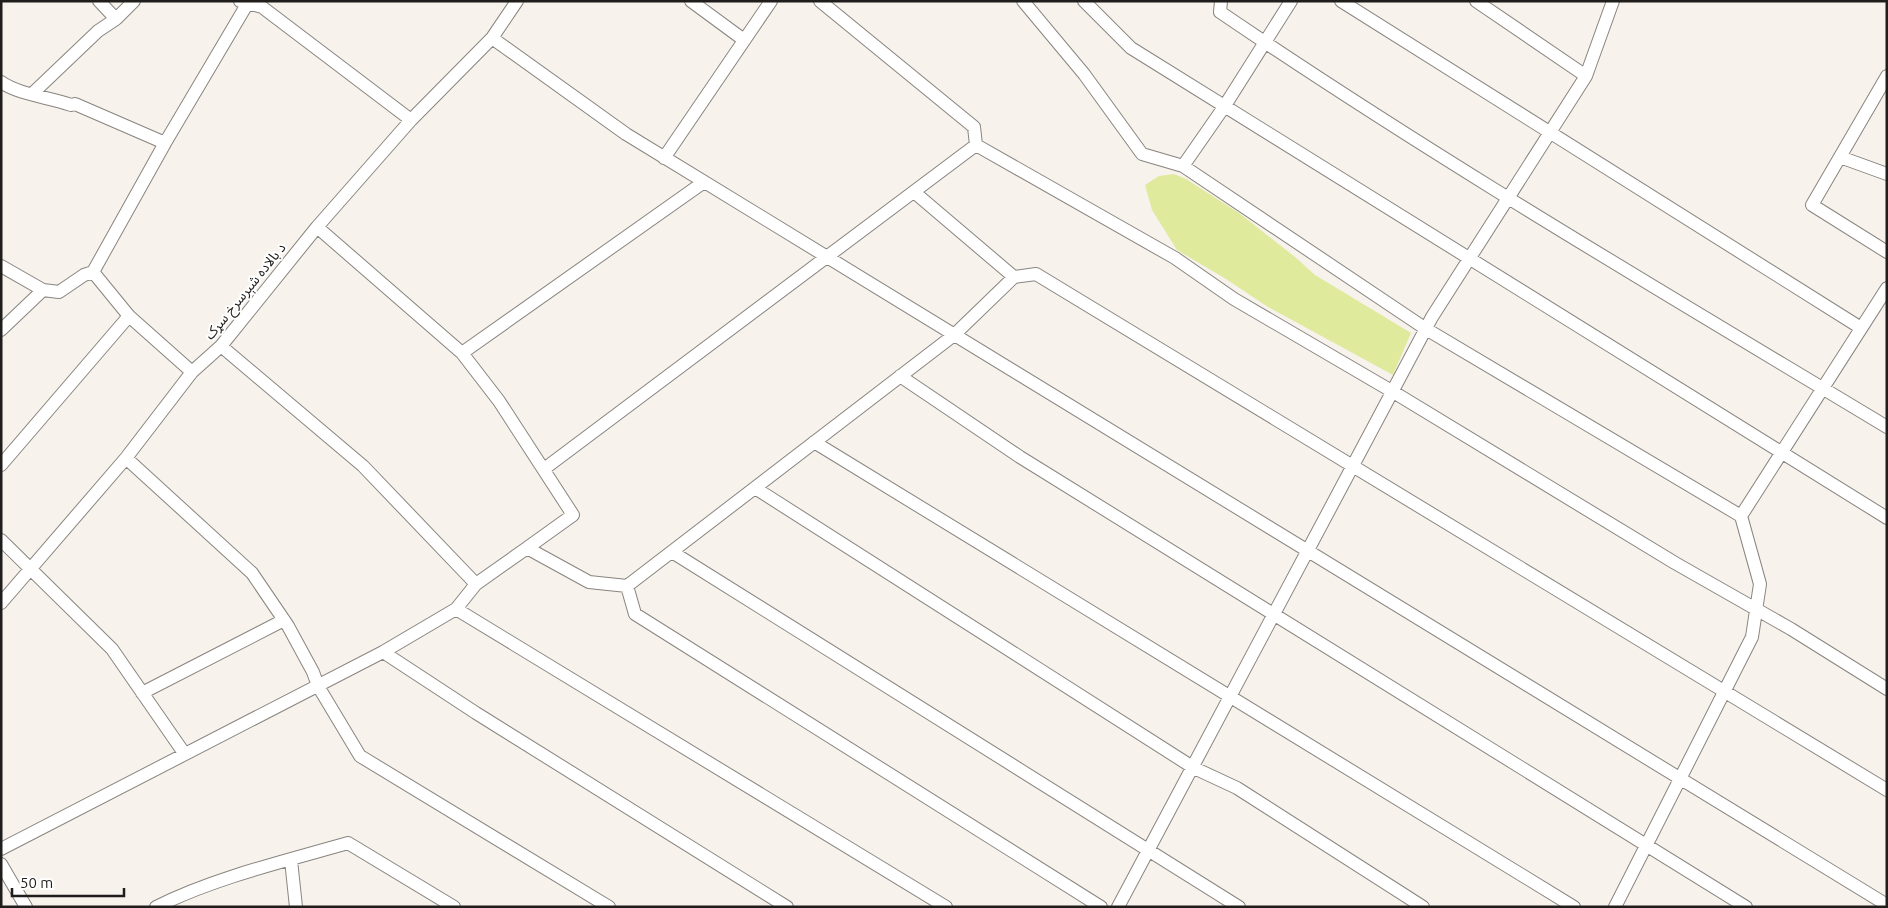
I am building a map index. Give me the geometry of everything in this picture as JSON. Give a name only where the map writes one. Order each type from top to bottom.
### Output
[{"type":"street","points":[[99,1],[116,19]]},
{"type":"street","points":[[33,94],[98,31],[116,19],[134,1]]},
{"type":"street","name":"د بالاده شېرسرخ سړک","points":[[1,603],[126,458],[192,372],[221,346],[317,227],[411,120],[492,38],[517,1]]},
{"type":"street","points":[[691,1],[744,40]]},
{"type":"street","points":[[664,158],[771,1]]},
{"type":"street","points":[[820,1],[974,127],[976,145]]},
{"type":"street","points":[[1023,1],[1084,74],[1142,154],[1183,166],[1426,329],[1741,516],[1760,584],[1752,637],[1615,907]]},
{"type":"street","points":[[1084,1],[1131,48],[1469,260],[1887,518]]},
{"type":"street","points":[[1221,1],[1220,12],[1265,43],[1508,198],[1887,427]]},
{"type":"street","points":[[1183,166],[1224,107],[1291,1]]},
{"type":"street","points":[[1341,1],[1861,328]]},
{"type":"street","points":[[1476,1],[1586,76]]},
{"type":"street","points":[[1118,907],[1194,768],[1426,329],[1586,76],[1614,1]]},
{"type":"street","points":[[1,266],[43,290],[59,292],[93,272],[246,2],[262,7],[411,120]]},
{"type":"street","points":[[492,38],[626,134],[664,158],[1887,905]]},
{"type":"street","points":[[1887,76],[1881,97],[1840,157],[1812,205],[1887,252]]},
{"type":"street","points":[[1,82],[26,93],[71,105],[75,104],[165,143]]},
{"type":"street","points":[[544,469],[976,145]]},
{"type":"street","points":[[976,145],[1175,258],[1234,300],[1393,392],[1675,563],[1756,608],[1887,690]]},
{"type":"street","points":[[1840,157],[1887,174]]},
{"type":"street","points":[[462,354],[704,182]]},
{"type":"street","points":[[914,192],[1014,276]]},
{"type":"street","points":[[1,849],[383,652],[456,609],[476,584],[572,514],[499,401],[462,354],[317,227]]},
{"type":"street","points":[[93,272],[129,316],[192,372]]},
{"type":"street","points":[[527,548],[589,582],[627,586],[954,335],[1014,276],[1036,274],[1352,468],[1887,790]]},
{"type":"street","points":[[1741,516],[1887,288]]},
{"type":"street","points":[[1,330],[43,290]]},
{"type":"street","points":[[1,465],[129,316]]},
{"type":"street","points":[[221,346],[363,466],[476,584]]},
{"type":"street","points":[[900,376],[1020,457],[1746,907]]},
{"type":"street","points":[[814,442],[1574,907]]},
{"type":"street","points":[[126,458],[252,573],[284,620],[313,672],[318,686],[360,756],[609,907]]},
{"type":"street","points":[[755,488],[1194,768],[1236,788],[1423,907]]},
{"type":"street","points":[[1,540],[112,649],[184,754]]},
{"type":"street","points":[[672,552],[1239,907]]},
{"type":"street","points":[[627,586],[635,614],[1101,907]]},
{"type":"street","points":[[456,609],[946,907]]},
{"type":"street","points":[[142,693],[284,620]]},
{"type":"street","points":[[383,652],[476,713],[787,907]]},
{"type":"street","points":[[156,907],[173,898],[252,871],[348,844],[454,907]]},
{"type":"street","points":[[291,860],[296,907]]},
{"type":"street","points":[[1,864],[26,907]]},
{"type":"green space","points":[[1174,174],[1186,179],[1239,213],[1315,275],[1411,333],[1393,375],[1268,307],[1177,250],[1152,210],[1145,185],[1159,176]]}]
